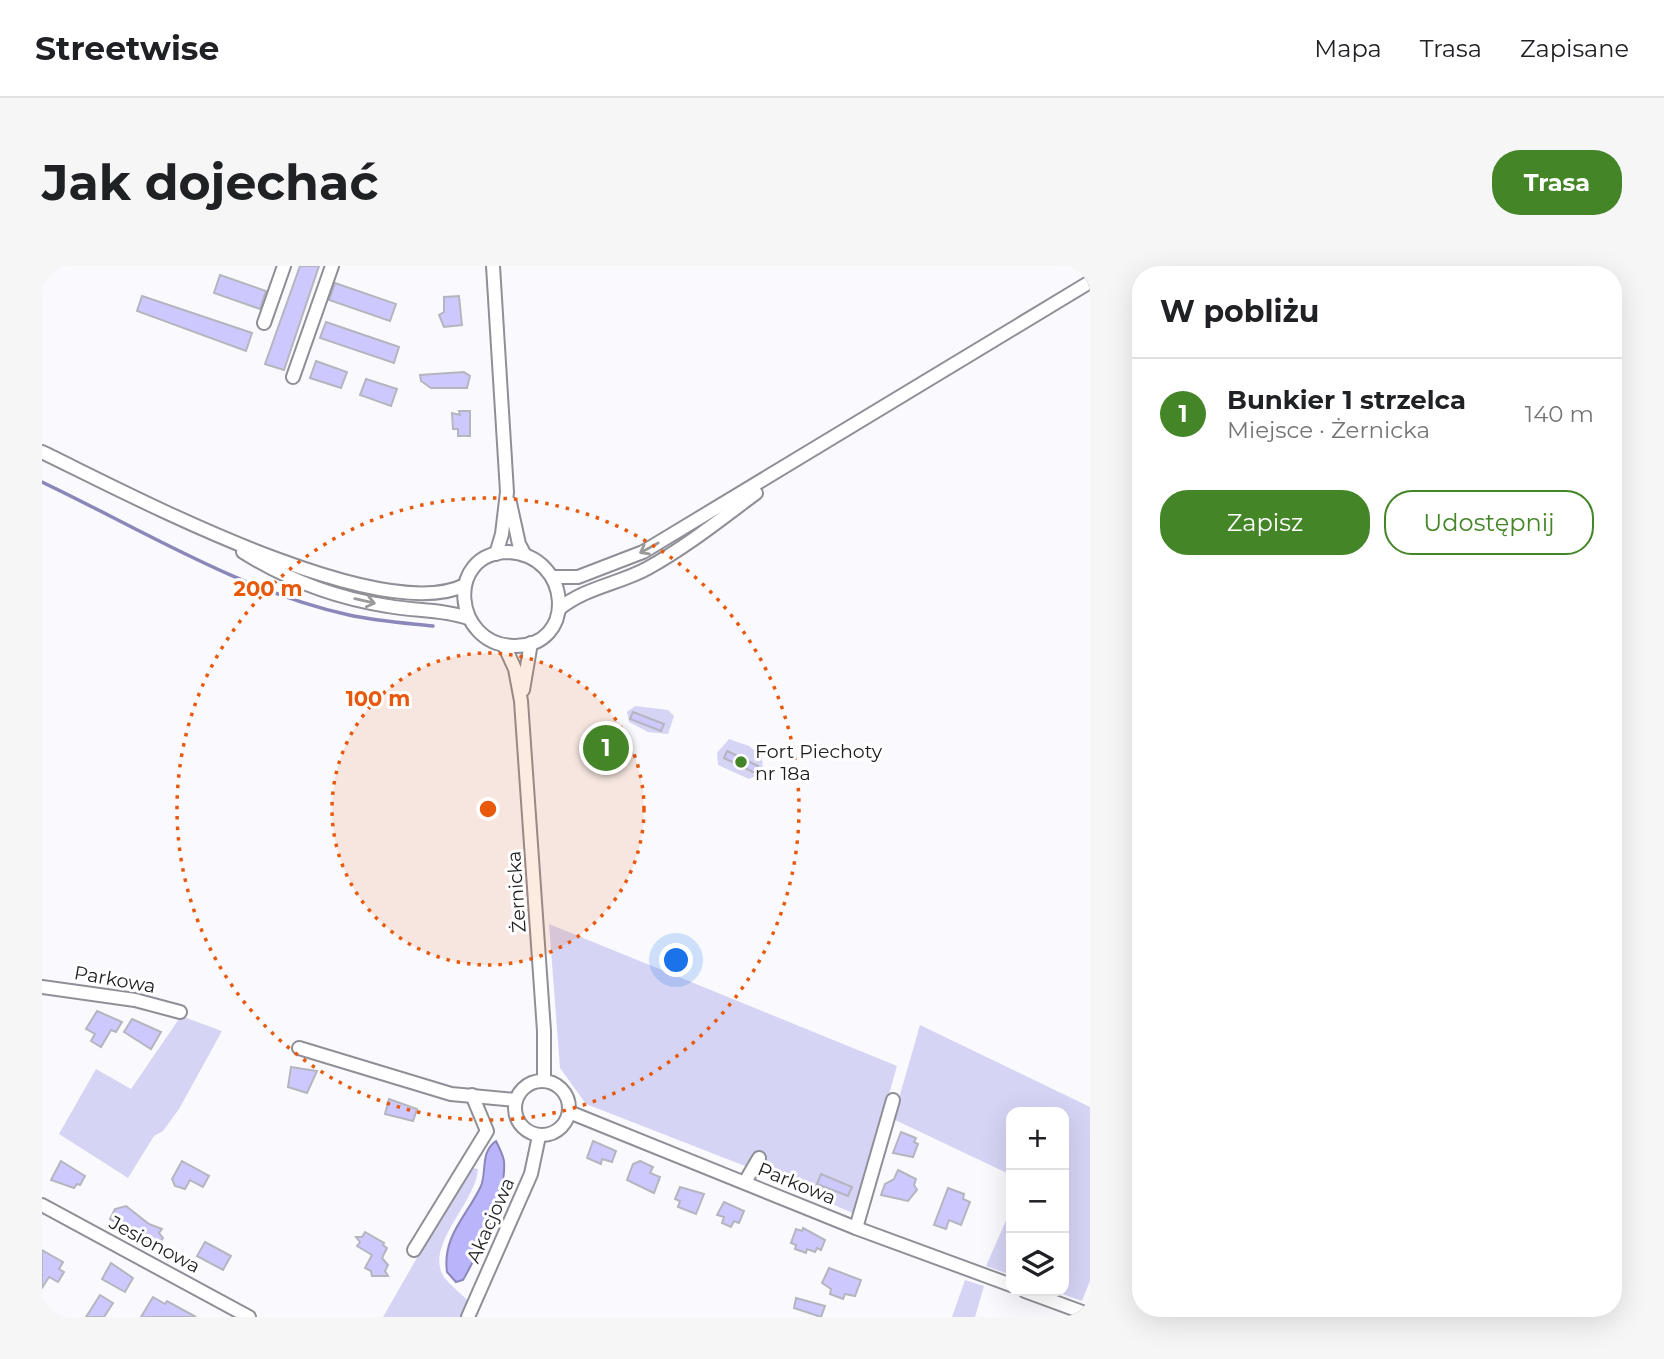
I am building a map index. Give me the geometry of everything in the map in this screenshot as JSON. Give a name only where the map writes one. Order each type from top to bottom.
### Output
[{"type":"street","points":[[264,323],[284,266]]},
{"type":"street","points":[[293,377],[332,266]]},
{"type":"street","points":[[493,266],[507,492],[519,544],[525,555],[554,578],[560,597],[553,626],[531,642],[504,645],[485,636],[468,618],[464,603],[465,585],[473,569],[496,554],[525,555]]},
{"type":"street","points":[[554,578],[578,577],[643,552],[1090,282]]},
{"type":"street","points":[[42,452],[219,537],[299,583],[387,606],[468,618]]},
{"type":"street","points":[[559,609],[582,593],[646,569],[706,531],[801,459]]},
{"type":"street","points":[[496,554],[502,534],[507,492]]},
{"type":"street","points":[[219,537],[324,576],[364,586],[434,593],[465,585]]},
{"type":"street","name":"Żernicka","points":[[522,701],[531,642]]},
{"type":"street","name":"Żernicka","points":[[504,645],[515,669],[522,701],[544,1031],[544,1080]]},
{"type":"street","name":"Parkowa","points":[[42,986],[135,1000],[180,1012]]},
{"type":"street","points":[[299,1048],[428,1088],[516,1100]]},
{"type":"street","points":[[544,1080],[562,1089],[567,1096],[569,1112],[561,1128],[550,1135],[539,1136],[528,1132],[517,1120],[516,1100],[524,1087],[544,1080]]},
{"type":"street","points":[[414,1250],[487,1131],[472,1095]]},
{"type":"street","points":[[856,1227],[893,1100]]},
{"type":"street","name":"Parkowa","points":[[569,1112],[856,1227],[1006,1283]]},
{"type":"street","name":"Akacjowa","points":[[468,1317],[531,1174],[539,1136]]},
{"type":"street","points":[[745,1182],[759,1158]]},
{"type":"street","name":"Jesionowa","points":[[42,1205],[249,1317]]},
{"type":"street","points":[[1039,1296],[1090,1315]]},
{"type":"shaded area","points":[[635,706],[668,710],[674,716],[668,734],[648,732],[629,722],[627,712]]},
{"type":"shaded area","points":[[729,739],[749,746],[762,757],[763,773],[749,779],[718,765],[717,753]]},
{"type":"shaded area","points":[[549,924],[897,1066],[855,1214],[745,1166],[586,1104],[560,1068]]},
{"type":"shaded area","points":[[181,1016],[222,1031],[179,1109],[163,1131],[154,1136],[128,1178],[59,1134],[96,1069],[131,1089]]},
{"type":"shaded area","points":[[920,1025],[1090,1107],[1090,1281],[1082,1301],[1068,1296],[1069,1107],[1006,1107],[1006,1173],[893,1119]]},
{"type":"shaded area","points":[[496,1141],[504,1161],[497,1206],[463,1280],[456,1282],[447,1272],[448,1248],[481,1186],[486,1156]]},
{"type":"shaded area","points":[[469,1167],[478,1169],[475,1181],[447,1234],[439,1259],[443,1275],[467,1300],[460,1317],[383,1317]]},
{"type":"shaded area","points":[[1006,1220],[1006,1273],[986,1266]]},
{"type":"shaded area","points":[[965,1280],[984,1286],[975,1317],[952,1317]]},
{"type":"building","points":[[300,266],[319,266],[284,370],[265,364]]},
{"type":"building","points":[[220,275],[266,291],[260,309],[214,293]]},
{"type":"building","points":[[335,283],[396,304],[390,321],[329,300]]},
{"type":"building","points":[[142,296],[252,333],[246,351],[137,311]]},
{"type":"building","points":[[459,296],[462,325],[444,327],[439,315],[444,312],[444,297]]},
{"type":"building","points":[[326,322],[399,347],[394,363],[320,338]]},
{"type":"building","points":[[316,361],[347,372],[341,388],[310,378]]},
{"type":"building","points":[[464,372],[470,376],[467,388],[431,388],[421,381],[420,375]]},
{"type":"building","points":[[366,379],[397,389],[391,406],[360,395]]},
{"type":"building","points":[[459,411],[470,411],[470,436],[458,436],[458,429],[453,429],[452,413],[460,415]]},
{"type":"building","points":[[633,712],[664,724],[661,731],[630,719]]},
{"type":"building","name":"Fort Piechoty nr 18a","points":[[727,751],[758,766],[755,773],[724,758]]},
{"type":"building","points":[[97,1011],[122,1022],[116,1032],[111,1030],[101,1047],[91,1041],[95,1034],[86,1029]]},
{"type":"building","points":[[132,1019],[161,1032],[151,1049],[124,1032]]},
{"type":"building","points":[[291,1067],[317,1071],[307,1093],[288,1087]]},
{"type":"building","points":[[389,1099],[417,1109],[413,1121],[385,1114]]},
{"type":"building","points":[[901,1132],[916,1138],[914,1142],[918,1144],[913,1157],[893,1153]]},
{"type":"building","points":[[593,1141],[616,1151],[612,1162],[602,1159],[601,1164],[587,1158]]},
{"type":"building","points":[[61,1161],[85,1176],[80,1185],[77,1184],[74,1188],[51,1180]]},
{"type":"building","points":[[182,1161],[209,1176],[203,1187],[190,1180],[185,1189],[175,1186],[172,1179]]},
{"type":"building","points":[[640,1161],[653,1167],[650,1173],[660,1177],[654,1193],[627,1180],[633,1164]]},
{"type":"building","points":[[898,1170],[916,1179],[914,1185],[917,1190],[908,1201],[881,1195],[885,1184],[894,1179]]},
{"type":"building","points":[[821,1174],[852,1187],[848,1196],[817,1184]]},
{"type":"building","points":[[680,1187],[704,1194],[696,1214],[678,1207],[680,1201],[675,1199]]},
{"type":"building","points":[[948,1188],[964,1194],[963,1199],[970,1202],[961,1225],[949,1220],[946,1229],[934,1225]]},
{"type":"building","points":[[724,1202],[744,1211],[739,1223],[734,1221],[731,1227],[722,1223],[724,1217],[717,1215]]},
{"type":"building","points":[[126,1206],[149,1224],[162,1229],[159,1233],[163,1238],[156,1247],[110,1219],[115,1209]]},
{"type":"building","points":[[803,1228],[825,1240],[821,1250],[817,1248],[815,1252],[807,1249],[806,1253],[795,1249],[796,1245],[791,1243],[796,1229],[802,1231]]},
{"type":"building","points":[[365,1232],[384,1243],[387,1248],[382,1258],[388,1265],[385,1271],[388,1276],[372,1276],[371,1271],[365,1268],[372,1255],[357,1246],[360,1242],[356,1237],[362,1237]]},
{"type":"building","points":[[205,1242],[231,1256],[223,1270],[197,1256]]},
{"type":"building","points":[[42,1250],[63,1262],[59,1269],[64,1272],[58,1282],[49,1277],[42,1288]]},
{"type":"building","points":[[111,1263],[133,1278],[125,1292],[102,1279]]},
{"type":"building","points":[[829,1268],[861,1280],[855,1296],[845,1294],[843,1299],[830,1294],[831,1289],[822,1283]]},
{"type":"building","points":[[100,1295],[113,1303],[104,1317],[86,1317]]},
{"type":"building","points":[[153,1297],[165,1304],[167,1301],[196,1317],[141,1317]]},
{"type":"building","points":[[796,1298],[825,1306],[821,1317],[794,1308]]},
{"type":"waterway","points":[[42,482],[192,557],[269,591],[349,615],[433,626]]},
{"type":"place","name":"Bunkier 1 strzelca","points":[[606,748]]},
{"type":"place","name":"Fort Piechoty nr 18a","points":[[741,762]]}]
